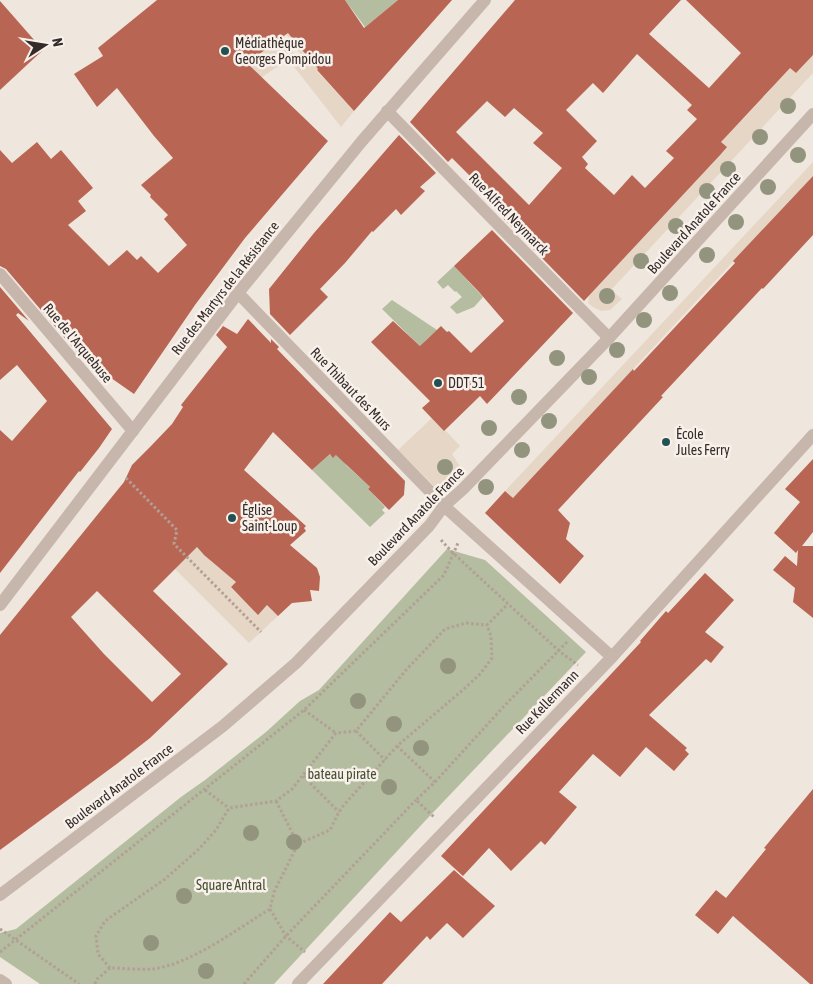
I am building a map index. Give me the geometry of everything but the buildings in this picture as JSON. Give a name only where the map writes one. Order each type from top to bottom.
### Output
[{"type":"street","name":"Rue des Martyrs de la Résistance","points":[[0,605],[238,293],[387,111],[485,0]]},
{"type":"street","name":"Rue Alfred Neymarck","points":[[387,111],[609,338]]},
{"type":"street","name":"Boulevard Anatole France","points":[[0,895],[223,726],[296,663],[428,526],[444,506],[463,489],[609,338],[813,114]]},
{"type":"street","name":"Rue de l'Arquebuse","points":[[0,274],[133,431]]},
{"type":"street","name":"Rue Thibaut des Murs","points":[[238,293],[444,506],[612,657]]},
{"type":"street","name":"Rue Kellermann","points":[[298,984],[612,657],[813,435]]},
{"type":"street","points":[[0,980],[6,984]]},
{"type":"path","points":[[126,478],[177,530],[174,544],[261,632]]},
{"type":"path","points":[[428,526],[453,553],[559,651],[593,676]]},
{"type":"path","points":[[0,952],[304,710],[444,575],[466,526]]},
{"type":"path","points":[[487,625],[508,604]]},
{"type":"path","points":[[304,710],[336,733],[356,731],[406,670],[445,629],[466,623],[487,625]]},
{"type":"path","points":[[318,963],[286,936],[270,909],[274,892],[298,844],[330,830],[339,812],[397,746],[464,690],[480,674],[492,658],[491,636],[487,625]]},
{"type":"path","points":[[244,984],[286,936],[580,628]]},
{"type":"path","points":[[356,731],[385,760]]},
{"type":"path","points":[[205,790],[228,808],[276,801],[292,789],[336,733]]},
{"type":"path","points":[[397,746],[435,782]]},
{"type":"path","points":[[303,776],[339,812]]},
{"type":"path","points":[[416,800],[446,829]]},
{"type":"path","points":[[276,801],[298,844]]},
{"type":"path","points":[[110,968],[98,954],[96,936],[104,921],[165,879],[199,849],[216,830],[228,808]]},
{"type":"path","points":[[94,984],[110,968],[152,969],[188,958],[270,909]]},
{"type":"path","points":[[0,929],[79,984]]},
{"type":"green space","points":[[345,0],[398,0],[365,27]]},
{"type":"green space","points":[[454,266],[483,297],[474,307],[457,314],[450,307],[462,297],[448,285],[443,289],[437,282]]},
{"type":"green space","points":[[392,300],[437,330],[425,341],[422,348],[382,309]]},
{"type":"green space","points":[[341,450],[346,465],[370,487],[368,489],[385,507],[382,510],[385,513],[370,527],[312,470],[330,454],[334,457]]},
{"type":"green space","name":"Square Antral","points":[[447,549],[485,560],[586,652],[425,821],[274,984],[40,984],[0,957],[0,933],[16,929],[181,797],[266,732],[300,701],[319,690]]},
{"type":"shaded area","points":[[262,0],[318,69],[317,71],[354,111],[341,127],[288,59],[245,89],[234,74],[282,37],[297,57],[301,55]]},
{"type":"shaded area","points":[[813,55],[813,73],[611,290],[622,299],[610,310],[601,311],[588,303],[589,296],[726,147],[718,139],[743,119],[770,90],[768,85],[787,65],[796,73]]},
{"type":"shaded area","points":[[813,162],[813,176],[513,498],[505,491]]},
{"type":"shaded area","points":[[432,418],[460,446],[452,454],[463,471],[443,487],[435,487],[398,450]]},
{"type":"shaded area","points":[[129,475],[203,549],[200,551],[203,554],[237,581],[231,588],[258,614],[267,605],[278,616],[249,643],[175,569],[173,528],[124,481]]},
{"type":"place","name":"Médiathèque Georges Pompidou","points":[[225,51]]},
{"type":"place","name":"DDT 51","points":[[438,383]]},
{"type":"place","name":"École Jules Ferry","points":[[666,442]]},
{"type":"place","name":"Église Saint-Loup","points":[[232,518]]},
{"type":"park label","name":"bateau pirate","points":[[342,774]]}]
